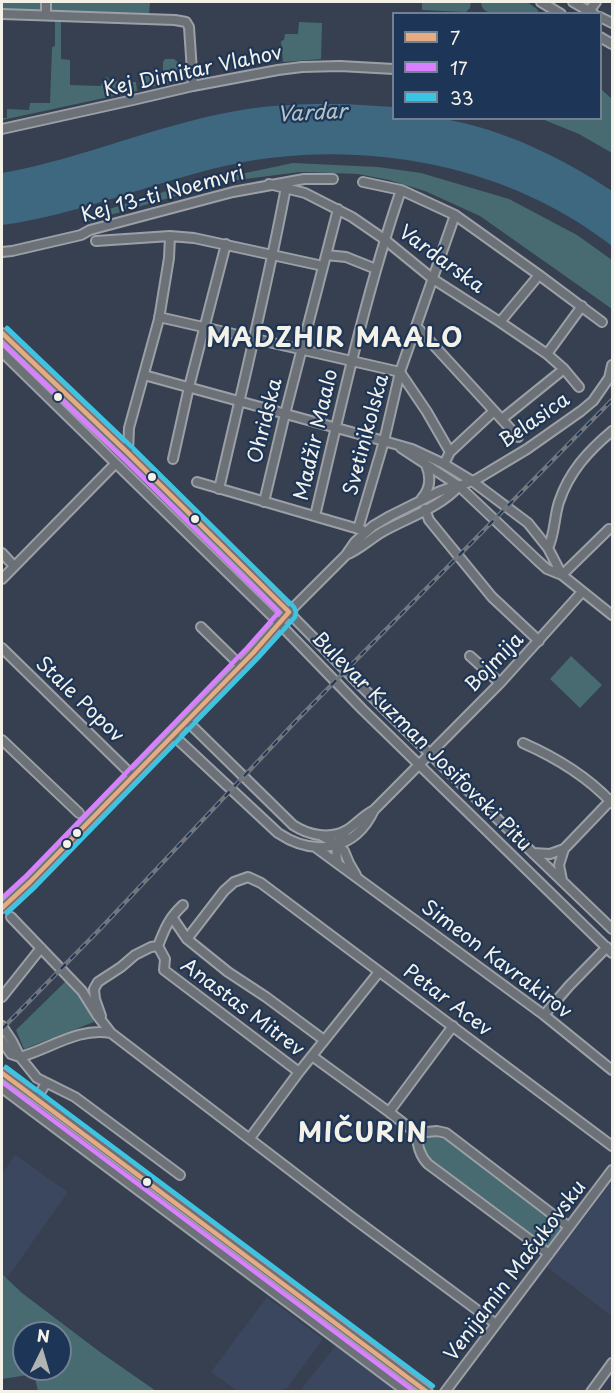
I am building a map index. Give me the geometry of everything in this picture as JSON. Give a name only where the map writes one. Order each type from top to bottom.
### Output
[{"type":"street","points":[[46,2],[46,15]]},
{"type":"street","points":[[541,2],[548,10]]},
{"type":"street","points":[[573,2],[592,12],[596,2]]},
{"type":"street","points":[[2,14],[186,22],[189,27],[193,86]]},
{"type":"street","name":"Kej Dimitar Vlahov","points":[[2,129],[193,86],[278,70],[340,66],[392,69]]},
{"type":"street","name":"Kej 13-ti Noemvri","points":[[2,252],[81,235],[90,230],[269,184],[304,179],[333,179]]},
{"type":"street","points":[[363,182],[401,190],[455,215],[602,322]]},
{"type":"street","name":"Vardarska","points":[[269,184],[306,193],[352,217],[384,239],[433,279],[547,354],[579,387]]},
{"type":"street","points":[[219,489],[273,254],[286,187]]},
{"type":"street","name":"Madžir Maalo","points":[[315,516],[376,269],[401,190]]},
{"type":"street","name":"Ohridska","points":[[264,502],[338,209]]},
{"type":"street","name":"Svetinikolska","points":[[362,530],[400,372],[455,215]]},
{"type":"street","points":[[96,241],[170,236],[194,238],[323,266]]},
{"type":"street","points":[[128,453],[129,428],[159,317],[169,258],[170,236]]},
{"type":"street","points":[[172,459],[226,244]]},
{"type":"street","points":[[326,255],[342,256],[376,269]]},
{"type":"street","points":[[500,322],[539,274]]},
{"type":"street","points":[[547,354],[582,306]]},
{"type":"street","points":[[159,317],[400,372],[450,452]]},
{"type":"street","points":[[417,327],[518,437]]},
{"type":"street","name":"Bulevar Kuzman Josifovski Pitu","points":[[2,333],[128,453],[430,754],[612,929]]},
{"type":"street","name":"Bulevar Kuzman Josifovski Pitu","points":[[2,352],[419,765],[610,950]]},
{"type":"street","name":"Belasica","points":[[2,908],[133,776],[189,724],[289,612],[346,555],[362,530],[419,501],[472,481],[527,449],[593,400],[609,378],[612,365]]},
{"type":"street","points":[[502,419],[564,369]]},
{"type":"street","points":[[144,375],[412,449],[444,464],[472,481],[528,523],[548,549],[562,575]]},
{"type":"street","points":[[444,464],[450,452],[494,411]]},
{"type":"street","points":[[107,434],[119,434],[129,428]]},
{"type":"street","points":[[548,549],[559,503],[569,479],[582,460],[612,431]]},
{"type":"street","points":[[397,445],[459,486],[537,560],[548,569],[562,575],[612,615]]},
{"type":"street","points":[[2,579],[115,464]]},
{"type":"street","points":[[419,501],[428,491],[430,482],[425,464]]},
{"type":"street","points":[[196,482],[362,530]]},
{"type":"street","name":"Belasica","points":[[346,555],[381,532],[444,499],[459,486]]},
{"type":"street","points":[[425,509],[429,520],[492,597],[539,641]]},
{"type":"street","points":[[562,575],[609,529]]},
{"type":"street","points":[[2,553],[14,566]]},
{"type":"street","name":"Bojmija","points":[[374,810],[500,683],[582,592]]},
{"type":"street","points":[[201,627],[241,666]]},
{"type":"street","name":"Stale Popov","points":[[2,648],[133,776]]},
{"type":"street","points":[[470,656],[500,683]]},
{"type":"street","name":"Simeon Kavrakirov","points":[[189,724],[293,825],[305,832],[321,835],[338,845],[344,851],[358,879]]},
{"type":"street","points":[[176,737],[278,833],[297,843],[315,847],[347,842],[370,820],[374,810]]},
{"type":"street","points":[[2,740],[79,813]]},
{"type":"street","points":[[523,743],[550,755],[581,774],[612,801],[564,849],[550,854],[533,853]]},
{"type":"street","points":[[338,864],[336,854],[341,838],[364,815],[374,810]]},
{"type":"street","points":[[321,835],[348,830]]},
{"type":"street","points":[[346,858],[347,847],[352,838]]},
{"type":"street","name":"Simeon Kavrakirov","points":[[315,847],[544,1015],[612,1070]]},
{"type":"street","points":[[562,880],[559,865],[564,849]]},
{"type":"street","name":"Petar Acev","points":[[187,939],[224,891],[234,882],[248,877],[261,883],[612,1146]]},
{"type":"street","points":[[101,1021],[94,989],[98,982],[135,955],[158,946],[166,924],[183,905]]},
{"type":"street","points":[[11,917],[84,993],[111,1033],[496,1324]]},
{"type":"street","name":"Anastas Mitrev","points":[[172,917],[187,939],[228,972],[324,1040],[250,1138]]},
{"type":"street","name":"Anastas Mitrev","points":[[158,946],[165,958],[164,970],[299,1072]]},
{"type":"street","points":[[2,997],[41,948]]},
{"type":"street","points":[[544,1015],[610,950]]},
{"type":"street","points":[[324,1040],[379,972]]},
{"type":"street","points":[[2,1026],[20,1057],[37,1078],[75,1097],[180,1175]]},
{"type":"street","points":[[389,1112],[453,1026]]},
{"type":"street","points":[[2,1041],[11,1054],[20,1057],[85,1033],[111,1033]]},
{"type":"street","name":"Anastas Mitrev","points":[[312,1056],[416,1133]]},
{"type":"street","points":[[2,1073],[428,1392]]},
{"type":"street","points":[[28,1092],[37,1078]]},
{"type":"street","points":[[37,1098],[45,1083]]},
{"type":"street","points":[[2,1088],[407,1392]]},
{"type":"street","points":[[549,1254],[428,1164],[418,1149],[416,1133],[437,1131],[446,1133],[569,1227]]},
{"type":"street","name":"Venijamin Mačukovskи","points":[[445,1392],[612,1170]]},
{"type":"street","points":[[591,1392],[612,1363]]},
{"type":"shaded area","points":[[15,1155],[68,1192],[7,1278],[2,1274],[2,1174]]},
{"type":"shaded area","points":[[612,1181],[612,1316],[547,1267]]},
{"type":"shaded area","points":[[267,1297],[323,1339],[287,1388],[280,1391],[238,1391],[211,1372]]},
{"type":"shaded area","points":[[337,1344],[397,1391],[299,1392]]},
{"type":"green space","points":[[2,2],[150,2],[149,15],[2,9]]},
{"type":"green space","points":[[422,2],[471,2],[466,12],[422,10]]},
{"type":"green space","points":[[481,2],[527,2],[538,12],[490,12],[482,6]]},
{"type":"green space","points":[[55,21],[61,21],[61,59],[70,60],[70,85],[101,86],[103,79],[107,77],[111,81],[136,82],[137,91],[2,120],[2,118],[7,118],[7,109],[29,110],[30,103],[50,103]]},
{"type":"green space","points":[[299,22],[322,23],[321,59],[283,62],[281,41],[284,40],[285,34],[298,34]]},
{"type":"green space","points":[[165,59],[174,59],[187,70],[188,79],[143,89],[142,74],[144,71],[163,71]]},
{"type":"green space","points":[[602,90],[612,99],[612,153],[579,134],[544,120],[602,120]]},
{"type":"green space","points":[[293,163],[378,167],[421,173],[509,199],[577,235],[612,260],[612,309],[480,216],[425,191],[389,180],[358,174],[300,172],[237,180],[86,222],[84,217],[179,187]]},
{"type":"green space","points":[[571,656],[602,685],[580,708],[550,679]]},
{"type":"green space","points":[[66,981],[82,999],[94,1022],[24,1049],[16,1030]]},
{"type":"green space","points":[[435,1134],[449,1139],[564,1226],[547,1248],[426,1156],[422,1144],[425,1138]]},
{"type":"green space","points":[[2,1274],[22,1293],[59,1321],[12,1321],[12,1377],[2,1379]]},
{"type":"green space","points":[[72,1331],[156,1391],[38,1391],[36,1381],[72,1381]]},
{"type":"water","name":"Vardar","points":[[303,104],[392,107],[392,120],[449,120],[489,130],[532,146],[612,191],[612,246],[552,207],[496,182],[420,162],[341,154],[301,155],[225,166],[58,214],[2,225],[2,173],[61,159],[206,117],[249,109]]},
{"type":"railway","points":[[2,1029],[101,928],[295,722],[612,400]]},
{"type":"transit line","name":"33","points":[[7,328],[133,448],[294,607],[296,612],[295,617],[258,658],[7,913]]},
{"type":"transit line","name":"7","points":[[2,333],[289,612],[253,653],[2,908]]},
{"type":"transit line","name":"17","points":[[2,343],[279,612],[247,648],[2,898]]},
{"type":"transit line","name":"33","points":[[6,1067],[433,1386]]},
{"type":"transit line","name":"7","points":[[2,1073],[427,1392]]},
{"type":"transit line","name":"17","points":[[2,1082],[415,1392]]},
{"type":"district","name":"MADZHIR MAALO","points":[[335,340]]},
{"type":"district","name":"MIČURIN","points":[[363,1135]]}]
